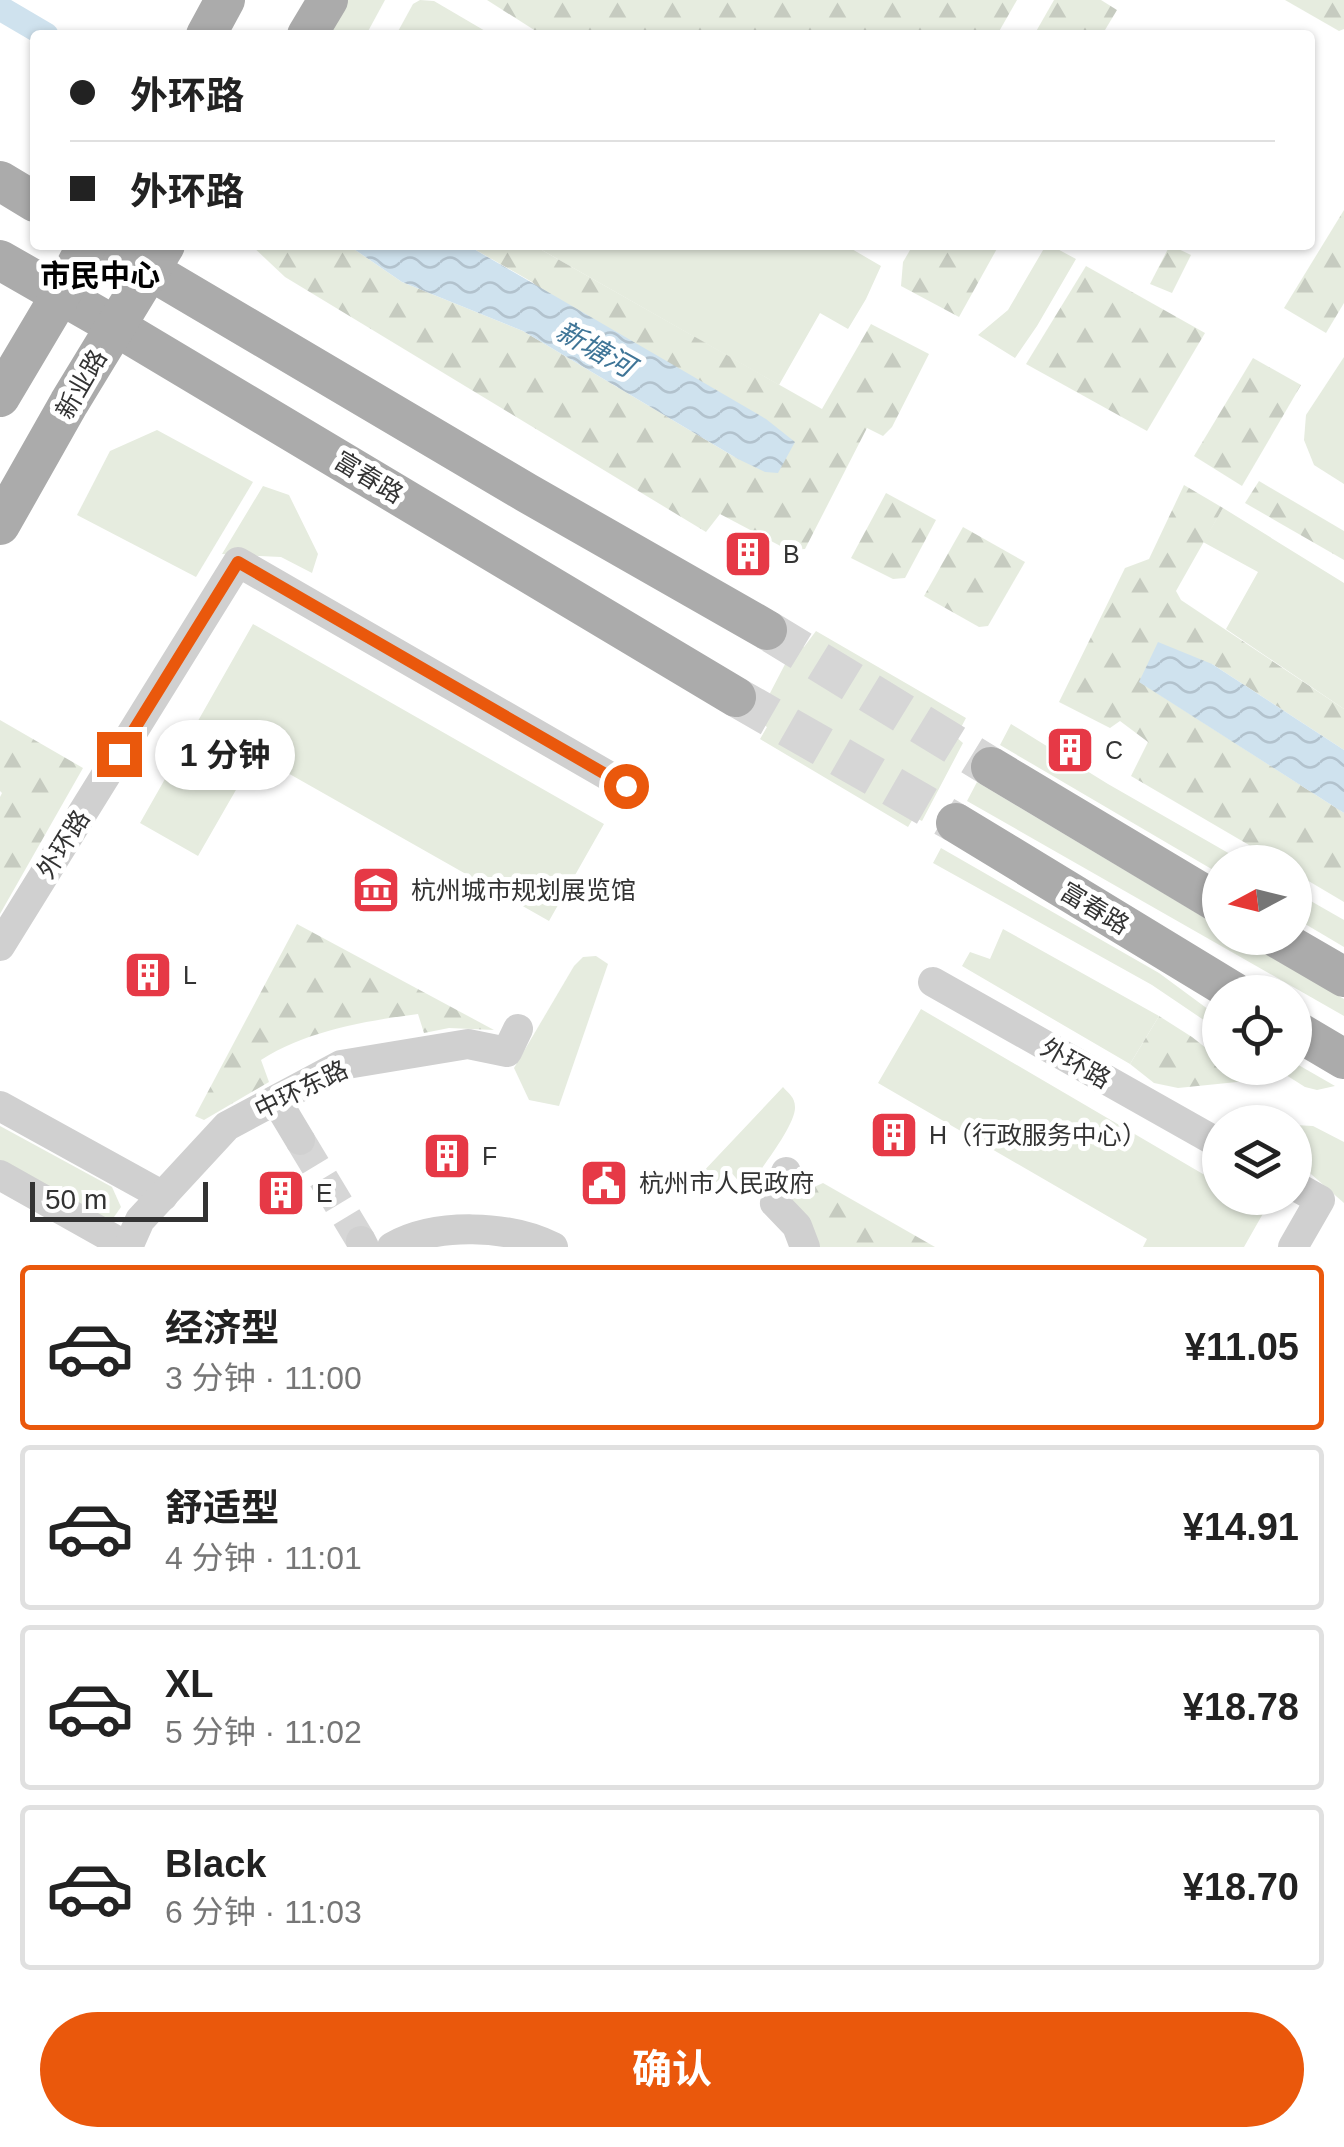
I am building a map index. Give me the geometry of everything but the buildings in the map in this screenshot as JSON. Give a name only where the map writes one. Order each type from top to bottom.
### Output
[{"type":"main road","points":[[209,30],[225,0]]},
{"type":"main road","points":[[288,30],[300,0]]},
{"type":"main road","points":[[310,30],[328,0]]},
{"type":"main road","points":[[0,181],[30,199]]},
{"type":"main road","points":[[0,397],[84,250]]},
{"type":"main road","points":[[128,250],[157,257],[526,493],[767,630]]},
{"type":"main road","name":"新业路","points":[[0,525],[157,257]]},
{"type":"main road","name":"富春路","points":[[0,260],[736,697]]},
{"type":"main road","points":[[991,767],[1202,893]]},
{"type":"main road","name":"富春路","points":[[956,823],[1206,975]]},
{"type":"main road","points":[[1306,955],[1344,977]]},
{"type":"main road","points":[[1312,1040],[1344,1058]]},
{"type":"street","name":"外环路","points":[[0,946],[238,562],[626,786]]},
{"type":"street","name":"外环路","points":[[932,982],[1202,1134]]},
{"type":"street","name":"中环东路","points":[[128,1247],[140,1220],[227,1126],[341,1065],[468,1044],[507,1052],[518,1028]]},
{"type":"street","points":[[276,1100],[300,1140]]},
{"type":"street","points":[[0,1106],[162,1196]]},
{"type":"street","points":[[786,1172],[774,1203],[796,1226],[805,1247]]},
{"type":"street","points":[[0,1175],[128,1247]]},
{"type":"street","points":[[1312,1196],[1320,1200],[1312,1214]]},
{"type":"street","points":[[1293,1247],[1311,1215]]},
{"type":"street","points":[[392,1247],[405,1240],[469,1228],[533,1237],[553,1247]]},
{"type":"green space","points":[[346,0],[385,0],[369,30],[329,30]]},
{"type":"green space","points":[[487,0],[1017,0],[1000,30],[534,30]]},
{"type":"green space","points":[[1054,0],[1101,0],[1117,10],[1105,30],[1037,30]]},
{"type":"green space","points":[[1285,0],[1344,0],[1344,29],[1339,31]]},
{"type":"green space","points":[[434,1],[483,30],[399,30],[413,4]]},
{"type":"green space","points":[[1344,210],[1344,303],[1326,333],[1284,308]]},
{"type":"green space","points":[[256,250],[355,250],[402,282],[523,331],[738,459],[532,282],[476,250],[542,250],[822,409],[871,324],[929,354],[892,427],[883,436],[867,428],[805,549],[788,550],[720,514],[706,532],[285,277]]},
{"type":"green space","points":[[542,250],[854,250],[881,266],[848,329],[820,313],[779,385]]},
{"type":"green space","points":[[910,250],[996,250],[959,317],[901,286],[903,262]]},
{"type":"green space","points":[[1043,250],[1059,250],[1076,259],[1015,358],[978,335],[1008,310]]},
{"type":"green space","points":[[1167,250],[1191,255],[1172,293],[1150,284]]},
{"type":"green space","points":[[1086,266],[1205,333],[1147,431],[1026,364]]},
{"type":"green space","points":[[1344,357],[1344,484],[1314,465],[1304,440],[1306,415]]},
{"type":"green space","points":[[1253,358],[1301,385],[1242,486],[1194,456]]},
{"type":"green space","points":[[157,430],[253,482],[196,577],[77,515],[110,451]]},
{"type":"green space","points":[[1259,481],[1344,531],[1344,560],[1245,503]]},
{"type":"green space","points":[[1184,485],[1223,508],[1176,591],[1181,600],[1344,709],[1344,750],[1212,664],[1140,682],[1344,813],[1344,902],[1312,883],[1312,845],[1249,845],[1131,776],[1148,742],[1120,721],[1110,728],[1059,702],[1125,568],[1149,559]]},
{"type":"green space","points":[[263,486],[289,495],[318,554],[312,573],[281,557],[222,554]]},
{"type":"green space","points":[[886,493],[936,520],[905,578],[893,579],[851,558]]},
{"type":"green space","points":[[1223,508],[1344,583],[1344,709],[1226,629],[1258,572],[1203,542]]},
{"type":"green space","points":[[963,527],[1025,562],[988,626],[979,627],[924,596]]},
{"type":"green space","points":[[253,624],[604,824],[549,921],[256,755],[198,856],[140,823]]},
{"type":"green space","points":[[816,631],[966,718],[956,737],[963,743],[922,821],[914,817],[908,827],[760,739],[767,727],[756,720],[795,645],[804,647]]},
{"type":"green space","points":[[0,720],[83,768],[0,914],[2,793]]},
{"type":"green space","points":[[1011,724],[1214,845],[1202,845],[1202,863],[1000,745]]},
{"type":"green space","points":[[977,782],[1202,916],[1202,935],[967,801]]},
{"type":"green space","points":[[941,848],[1159,973],[1202,1005],[1202,1019],[1152,985],[933,863]]},
{"type":"green space","points":[[1312,902],[1344,920],[1344,947],[1312,928]]},
{"type":"green space","points":[[297,924],[494,1030],[449,1028],[424,1033],[418,1014],[337,1029],[297,1042],[261,1060],[269,1082],[204,1120],[195,1116]]},
{"type":"green space","points":[[1003,929],[1159,1016],[1130,1064],[962,966],[970,952],[990,959]]},
{"type":"green space","points":[[1237,955],[1268,955],[1302,975],[1272,975]]},
{"type":"green space","points":[[596,956],[608,964],[559,1106],[529,1100],[514,1068],[574,966],[583,957]]},
{"type":"green space","points":[[1312,981],[1344,999],[1344,1016],[1312,998]]},
{"type":"green space","points":[[921,1009],[1202,1173],[1202,1215],[1262,1215],[1244,1247],[1143,1247],[1147,1239],[878,1083]]},
{"type":"green space","points":[[1159,1016],[1202,1045],[1202,1085],[1208,1085],[1178,1088],[1154,1083],[1130,1064]]},
{"type":"green space","points":[[1312,1073],[1335,1086],[1317,1090],[1302,1085],[1312,1085]]},
{"type":"green space","points":[[783,1087],[794,1100],[794,1115],[746,1190],[730,1171],[710,1187],[700,1175]]},
{"type":"green space","points":[[0,1126],[112,1187],[121,1207],[114,1217],[95,1217],[0,1163]]},
{"type":"green space","points":[[1312,1126],[1344,1142],[1344,1203],[1312,1175]]},
{"type":"green space","points":[[798,1183],[812,1188],[823,1183],[935,1247],[818,1247],[790,1197]]},
{"type":"water","points":[[355,250],[476,250],[766,419],[795,442],[778,473],[765,472],[523,331],[402,282]]},
{"type":"water","points":[[1158,642],[1212,664],[1344,750],[1344,813],[1139,682]]},
{"type":"waterway","name":"新塘河","points":[[0,8],[37,30]]},
{"type":"tunnel","points":[[767,630],[991,767]]},
{"type":"tunnel","points":[[736,697],[956,823]]},
{"type":"tunnel","points":[[300,1140],[361,1241]]},
{"type":"place","name":"B","points":[[748,554]]},
{"type":"place","name":"C","points":[[1070,750]]},
{"type":"place","name":"杭州城市规划展览馆","points":[[376,890]]},
{"type":"place","name":"L","points":[[148,975]]},
{"type":"place","name":"H（行政服务中心）","points":[[894,1135]]},
{"type":"place","name":"F","points":[[447,1156]]},
{"type":"place","name":"杭州市人民政府","points":[[604,1183]]},
{"type":"place","name":"E","points":[[281,1193]]},
{"type":"district","name":"市民中心","points":[[100,275]]},
{"type":"route","points":[[119,754],[238,562],[626,786]]}]
